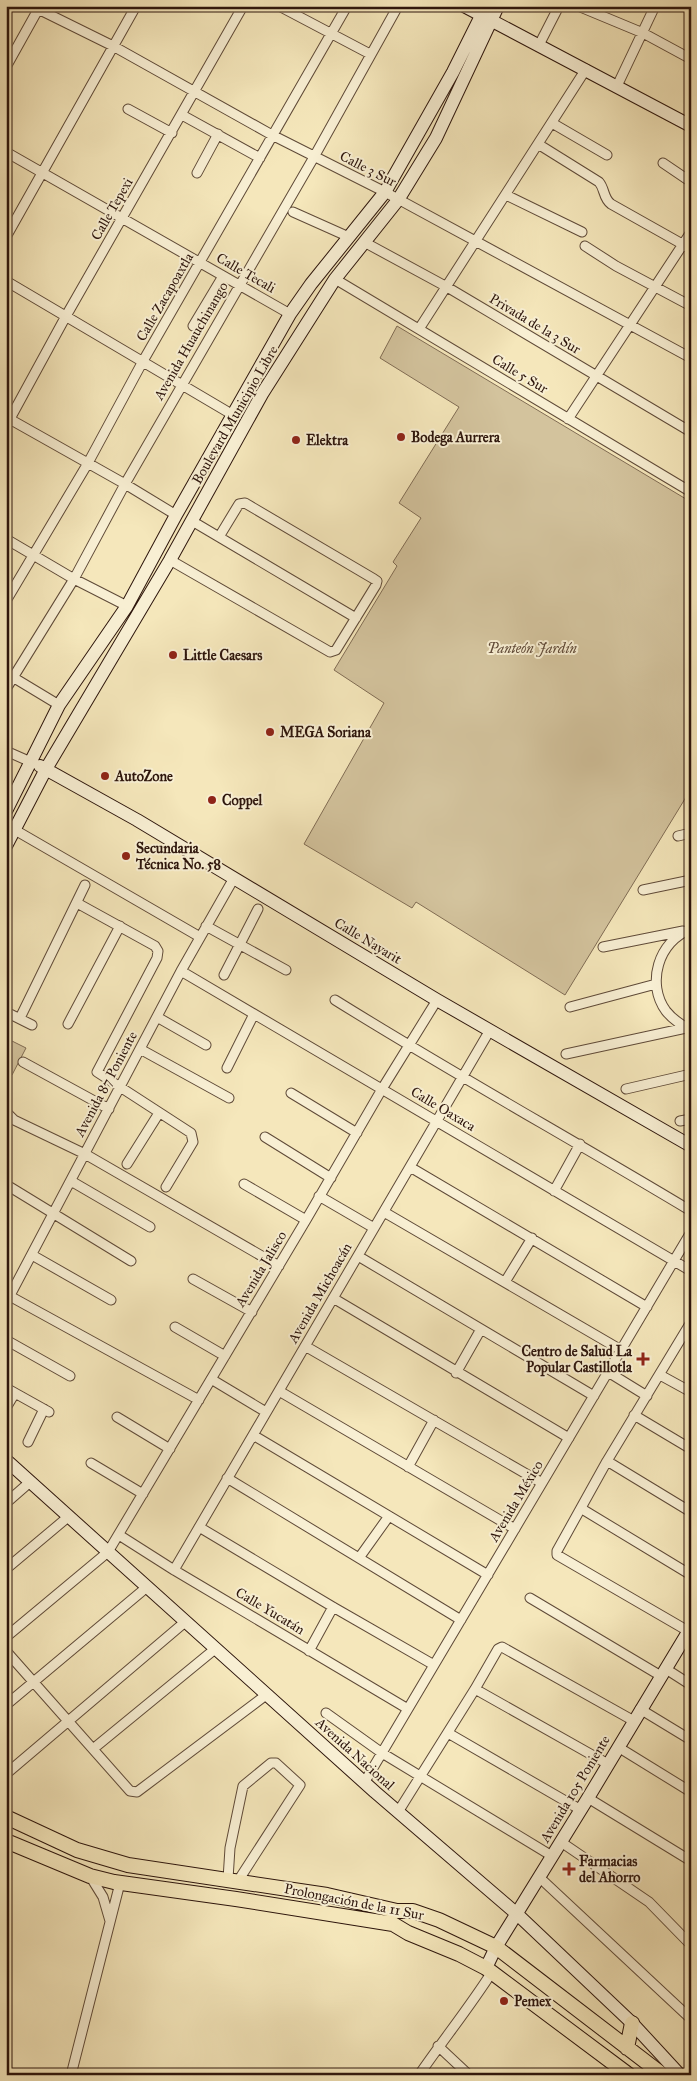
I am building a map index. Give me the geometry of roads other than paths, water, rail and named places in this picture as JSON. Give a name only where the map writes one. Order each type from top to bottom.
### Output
[{"type":"main road","points":[[464,6],[487,15],[691,126]]},
{"type":"main road","name":"Boulevard Municipio Libre","points":[[6,811],[59,705],[127,606],[176,515],[290,314],[385,192],[487,15],[498,6]]},
{"type":"main road","name":"Boulevard Municipio Libre","points":[[6,846],[46,769],[170,560],[262,394],[335,279],[398,200],[436,138],[487,15]]},
{"type":"main road","name":"Calle Nayarit","points":[[31,762],[137,820],[436,1000],[691,1146]]},
{"type":"main road","name":"Avenida Nacional","points":[[6,1460],[364,1783],[517,1914],[632,2023],[680,2075]]},
{"type":"main road","name":"Avenida 105 Poniente","points":[[489,1970],[496,1947],[581,1810],[689,1629]]},
{"type":"main road","name":"Prolongación de la 11 Sur","points":[[6,1817],[77,1850],[128,1865],[327,1894],[397,1910],[412,1911],[438,1920],[496,1947],[664,2075]]},
{"type":"main road","name":"Prolongación de la 11 Sur","points":[[6,1841],[90,1876],[120,1883],[393,1924],[408,1933],[459,1954],[489,1970],[629,2075]]},
{"type":"main road","points":[[627,2048],[632,2023]]},
{"type":"street","points":[[6,237],[136,6]]},
{"type":"street","name":"Calle Tepexi","points":[[8,421],[243,6]]},
{"type":"street","points":[[280,6],[370,54]]},
{"type":"street","name":"Calle Zacapoaxtla","points":[[6,601],[88,463],[143,361],[347,6]]},
{"type":"street","name":"Avenida Huauchinango","points":[[6,689],[10,675],[74,579],[125,484],[398,6]]},
{"type":"street","points":[[539,45],[559,6]]},
{"type":"street","points":[[578,6],[642,33],[691,58]]},
{"type":"street","points":[[617,86],[655,6]]},
{"type":"street","points":[[7,64],[37,7]]},
{"type":"street","name":"Calle 3 Sur","points":[[37,7],[113,46],[195,93],[385,192],[691,358]]},
{"type":"street","points":[[420,330],[586,70]]},
{"type":"street","points":[[128,109],[172,132]]},
{"type":"street","points":[[182,115],[260,158]]},
{"type":"street","points":[[552,123],[607,155]]},
{"type":"street","points":[[196,173],[218,134]]},
{"type":"street","points":[[538,144],[599,182],[605,198],[611,204],[687,246]]},
{"type":"street","name":"Calle Tecali","points":[[6,152],[290,314]]},
{"type":"street","points":[[663,163],[691,182]]},
{"type":"street","points":[[506,195],[582,232]]},
{"type":"street","points":[[294,212],[349,237]]},
{"type":"street","points":[[568,418],[654,287],[687,246],[691,232]]},
{"type":"street","name":"Privada de la 3 Sur","points":[[364,242],[447,287],[595,377],[691,432]]},
{"type":"street","points":[[585,246],[654,287],[691,306]]},
{"type":"street","points":[[194,326],[223,276]]},
{"type":"street","name":"Calle 5 Sur","points":[[335,279],[691,492]]},
{"type":"street","points":[[6,281],[233,415]]},
{"type":"street","points":[[8,421],[88,463],[176,515]]},
{"type":"street","points":[[170,560],[330,652],[333,652],[356,618],[377,581],[242,502],[219,537]]},
{"type":"street","points":[[192,521],[356,618]]},
{"type":"street","points":[[6,540],[34,554],[74,579],[127,606]]},
{"type":"street","points":[[10,675],[59,705]]},
{"type":"street","points":[[6,751],[31,762]]},
{"type":"street","points":[[15,830],[200,937]]},
{"type":"street","points":[[678,836],[691,833]]},
{"type":"street","name":"Avenida 87 Poniente","points":[[8,1298],[181,971],[234,878]]},
{"type":"street","points":[[643,890],[691,880]]},
{"type":"street","points":[[20,1018],[85,885]]},
{"type":"street","points":[[77,903],[155,946],[158,951],[157,958],[97,1072],[191,1134],[193,1142],[166,1187]]},
{"type":"street","points":[[224,975],[258,909]]},
{"type":"street","points":[[68,1024],[120,926]]},
{"type":"street","points":[[206,926],[286,970]]},
{"type":"street","points":[[603,946],[689,930]]},
{"type":"street","points":[[688,1029],[672,1018],[666,1011],[661,1003],[656,984],[660,958],[672,942],[689,930]]},
{"type":"street","name":"Calle Oaxaca","points":[[181,971],[691,1271]]},
{"type":"street","points":[[570,1007],[656,984]]},
{"type":"street","points":[[335,1000],[408,1046],[580,1144],[691,1211]]},
{"type":"street","name":"Avenida Jalisco","points":[[6,1637],[108,1552],[436,1000]]},
{"type":"street","points":[[6,1012],[32,1025]]},
{"type":"street","points":[[227,1068],[254,1014]]},
{"type":"street","points":[[157,1017],[206,1045]]},
{"type":"street","points":[[566,1054],[688,1029]]},
{"type":"street","name":"Avenida Michoacán","points":[[174,1570],[490,1030]]},
{"type":"street","points":[[140,1049],[229,1098]]},
{"type":"street","points":[[23,1062],[108,1109]]},
{"type":"street","points":[[626,1089],[691,1074]]},
{"type":"street","points":[[291,1093],[357,1133]]},
{"type":"street","points":[[6,1112],[14,1120],[85,1154],[279,1266]]},
{"type":"street","points":[[127,1164],[159,1113]]},
{"type":"street","points":[[680,1121],[691,1119]]},
{"type":"street","points":[[265,1137],[331,1178]]},
{"type":"street","points":[[554,1191],[580,1144]]},
{"type":"street","points":[[410,1167],[647,1307]]},
{"type":"street","points":[[71,1181],[150,1228]]},
{"type":"street","points":[[244,1184],[306,1220]]},
{"type":"street","points":[[10,1187],[131,1261]]},
{"type":"street","points":[[320,1196],[374,1228]]},
{"type":"street","points":[[384,1212],[621,1350]]},
{"type":"street","name":"Avenida México","points":[[364,1783],[691,1232]]},
{"type":"street","points":[[505,1282],[532,1238]]},
{"type":"street","points":[[32,1255],[111,1300]]},
{"type":"street","points":[[358,1256],[594,1396]]},
{"type":"street","points":[[193,1279],[252,1312]]},
{"type":"street","points":[[8,1298],[199,1400]]},
{"type":"street","points":[[333,1298],[456,1373],[569,1438]]},
{"type":"street","points":[[175,1327],[225,1356]]},
{"type":"street","points":[[689,1328],[634,1415],[557,1551],[557,1555],[689,1629]]},
{"type":"street","points":[[456,1373],[481,1329]]},
{"type":"street","points":[[6,1340],[70,1376]]},
{"type":"street","points":[[305,1346],[542,1483]]},
{"type":"street","points":[[608,1372],[647,1396]]},
{"type":"street","points":[[660,1375],[691,1392]]},
{"type":"street","points":[[211,1379],[266,1412]]},
{"type":"street","points":[[6,1388],[46,1410],[28,1442]]},
{"type":"street","points":[[279,1391],[515,1529]]},
{"type":"street","points":[[6,1408],[15,1393]]},
{"type":"street","points":[[634,1415],[691,1449]]},
{"type":"street","points":[[117,1418],[170,1449]]},
{"type":"street","points":[[408,1467],[434,1420]]},
{"type":"street","points":[[253,1435],[488,1574]]},
{"type":"street","points":[[607,1461],[691,1512]]},
{"type":"street","points":[[91,1464],[143,1494]]},
{"type":"street","points":[[227,1478],[461,1620]]},
{"type":"street","points":[[6,1503],[30,1482]]},
{"type":"street","points":[[582,1509],[691,1575]]},
{"type":"street","points":[[6,1569],[68,1516]]},
{"type":"street","points":[[359,1558],[389,1516]]},
{"type":"street","points":[[199,1527],[333,1608],[434,1665]]},
{"type":"street","name":"Calle Yucatán","points":[[119,1535],[174,1570],[408,1709]]},
{"type":"street","points":[[6,1705],[147,1587]]},
{"type":"street","points":[[530,1598],[691,1685]]},
{"type":"street","points":[[309,1651],[333,1608]]},
{"type":"street","points":[[6,1774],[185,1622]]},
{"type":"street","points":[[398,1812],[498,1649],[502,1647],[634,1721]]},
{"type":"street","points":[[94,1749],[215,1649]]},
{"type":"street","points":[[6,1652],[130,1791],[137,1792],[266,1695]]},
{"type":"street","points":[[475,1689],[608,1764]]},
{"type":"street","points":[[640,1709],[691,1740]]},
{"type":"street","points":[[326,1713],[382,1753],[552,1856]]},
{"type":"street","points":[[448,1733],[581,1810]]},
{"type":"street","points":[[618,1747],[691,1792]]},
{"type":"street","points":[[274,1763],[300,1785],[249,1864],[233,1880],[230,1848],[243,1786],[274,1763]]},
{"type":"street","points":[[588,1798],[691,1861]]},
{"type":"street","points":[[560,1842],[649,1902],[691,1945]]},
{"type":"street","points":[[90,1876],[103,1897],[110,1922]]},
{"type":"street","points":[[539,1877],[691,2020]]},
{"type":"street","points":[[71,2075],[120,1883]]},
{"type":"street","name":"Avenida 105 Poniente","points":[[420,2074],[438,2046],[477,1996],[489,1970]]},
{"type":"street","points":[[438,2046],[469,2075]]},
{"type":"place","name":"Bodega Aurrera","points":[[401,437]]},
{"type":"place","name":"Elektra","points":[[296,440]]},
{"type":"place","name":"Little Caesars","points":[[173,655]]},
{"type":"place","name":"MEGA Soriana","points":[[270,732]]},
{"type":"place","name":"AutoZone","points":[[105,776]]},
{"type":"place","name":"Coppel","points":[[212,800]]},
{"type":"place","name":"Secundaria Técnica No. 58","points":[[126,856]]},
{"type":"place","name":"Centro de Salud La Popular Castillotla","points":[[643,1359]]},
{"type":"place","name":"Farmacias del Ahorro","points":[[569,1869]]},
{"type":"place","name":"Pemex","points":[[504,2001]]},
{"type":"park label","name":"Panteón Jardín","points":[[532,648]]}]
